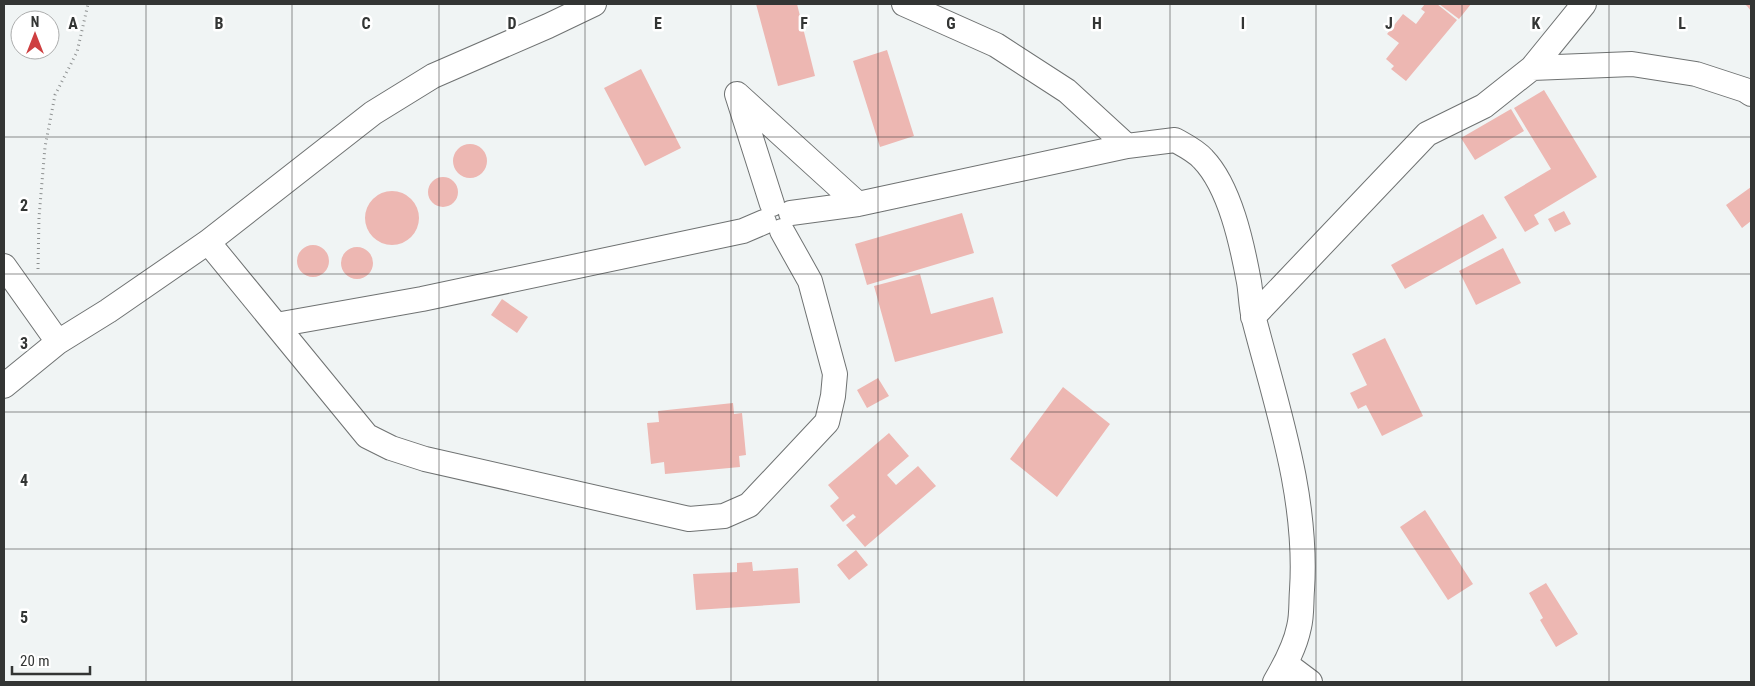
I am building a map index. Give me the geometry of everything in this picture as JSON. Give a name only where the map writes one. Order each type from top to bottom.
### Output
[{"type":"street","points":[[4,386],[58,342],[108,311],[208,242],[373,113],[433,76],[594,4]]},
{"type":"street","points":[[904,4],[996,45],[1067,91],[1126,146]]},
{"type":"street","points":[[1253,317],[1427,134],[1484,106],[1532,68],[1584,4]]},
{"type":"street","points":[[1532,68],[1632,64],[1696,74],[1745,90],[1751,94]]},
{"type":"street","points":[[208,242],[367,436],[391,448],[425,459],[689,518],[724,516],[749,505],[827,422],[833,396],[835,374],[810,281],[777,217],[737,94],[858,204]]},
{"type":"street","points":[[276,325],[432,297],[742,231],[777,217],[858,204],[1126,146],[1175,140],[1203,158],[1217,177],[1235,223],[1249,282],[1253,317],[1271,378],[1291,461],[1298,505],[1303,571],[1300,627],[1280,673],[1310,682]]},
{"type":"street","points":[[4,266],[58,342]]},
{"type":"path","points":[[38,274],[45,147],[55,95],[76,52],[88,4]]},
{"type":"building","points":[[756,4],[797,4],[815,76],[778,86]]},
{"type":"building","points":[[1425,4],[1437,4],[1457,20],[1406,81],[1391,69],[1394,66],[1386,59],[1399,43],[1387,34],[1403,14],[1416,24],[1425,12],[1421,9]]},
{"type":"building","points":[[1439,4],[1471,4],[1459,19]]},
{"type":"building","points":[[1744,4],[1751,4],[1751,11],[1747,6]]},
{"type":"building","points":[[887,50],[914,136],[880,147],[853,61]]},
{"type":"building","points":[[641,69],[681,148],[645,166],[604,88]]},
{"type":"building","points":[[1544,90],[1597,177],[1534,215],[1539,224],[1525,232],[1504,197],[1551,169],[1514,108]]},
{"type":"building","points":[[1511,109],[1524,131],[1475,160],[1461,138]]},
{"type":"building","points":[[470,144],[477,145],[482,149],[486,154],[486,168],[482,173],[477,177],[470,178],[463,177],[458,173],[454,168],[453,161],[454,154],[458,149],[463,145]]},
{"type":"building","points":[[443,177],[454,181],[458,192],[454,203],[443,207],[432,203],[428,192],[432,181]]},
{"type":"building","points":[[1751,187],[1751,221],[1742,228],[1726,205]]},
{"type":"building","points":[[387,191],[397,191],[407,195],[415,203],[419,218],[415,233],[407,241],[397,245],[387,245],[377,241],[369,233],[365,223],[365,213],[369,203],[377,195]]},
{"type":"building","points":[[1564,211],[1571,224],[1555,232],[1548,219]]},
{"type":"building","points":[[962,213],[974,253],[867,285],[855,244]]},
{"type":"building","points":[[1483,214],[1497,238],[1405,289],[1391,265]]},
{"type":"building","points":[[313,245],[319,246],[324,250],[328,255],[328,267],[324,272],[319,276],[313,277],[307,276],[302,272],[298,267],[297,261],[298,255],[302,250],[307,246]]},
{"type":"building","points":[[357,247],[368,252],[373,263],[368,274],[357,279],[346,274],[341,263],[346,252]]},
{"type":"building","points":[[1503,248],[1521,283],[1476,305],[1459,271]]},
{"type":"building","points":[[920,274],[931,314],[993,297],[1003,333],[895,362],[874,286]]},
{"type":"building","points":[[502,299],[528,317],[517,333],[491,315]]},
{"type":"building","points":[[1385,338],[1423,416],[1382,436],[1366,405],[1358,409],[1350,393],[1367,385],[1352,354]]},
{"type":"building","points":[[878,378],[889,396],[867,408],[857,390]]},
{"type":"building","points":[[1063,387],[1110,424],[1057,497],[1010,459]]},
{"type":"building","points":[[733,403],[734,414],[742,413],[746,455],[739,456],[740,467],[665,474],[664,462],[651,464],[647,423],[659,422],[658,411]]},
{"type":"building","points":[[889,433],[909,456],[887,475],[896,485],[918,466],[936,486],[865,547],[846,525],[856,517],[853,514],[843,522],[830,506],[839,498],[828,485]]},
{"type":"building","points":[[1425,510],[1473,584],[1448,600],[1400,527]]},
{"type":"building","points":[[856,550],[868,565],[849,580],[837,565]]},
{"type":"building","points":[[752,562],[753,571],[798,568],[800,603],[696,610],[693,574],[737,572],[737,563]]},
{"type":"building","points":[[1546,583],[1578,634],[1556,647],[1540,620],[1543,618],[1529,593]]}]
